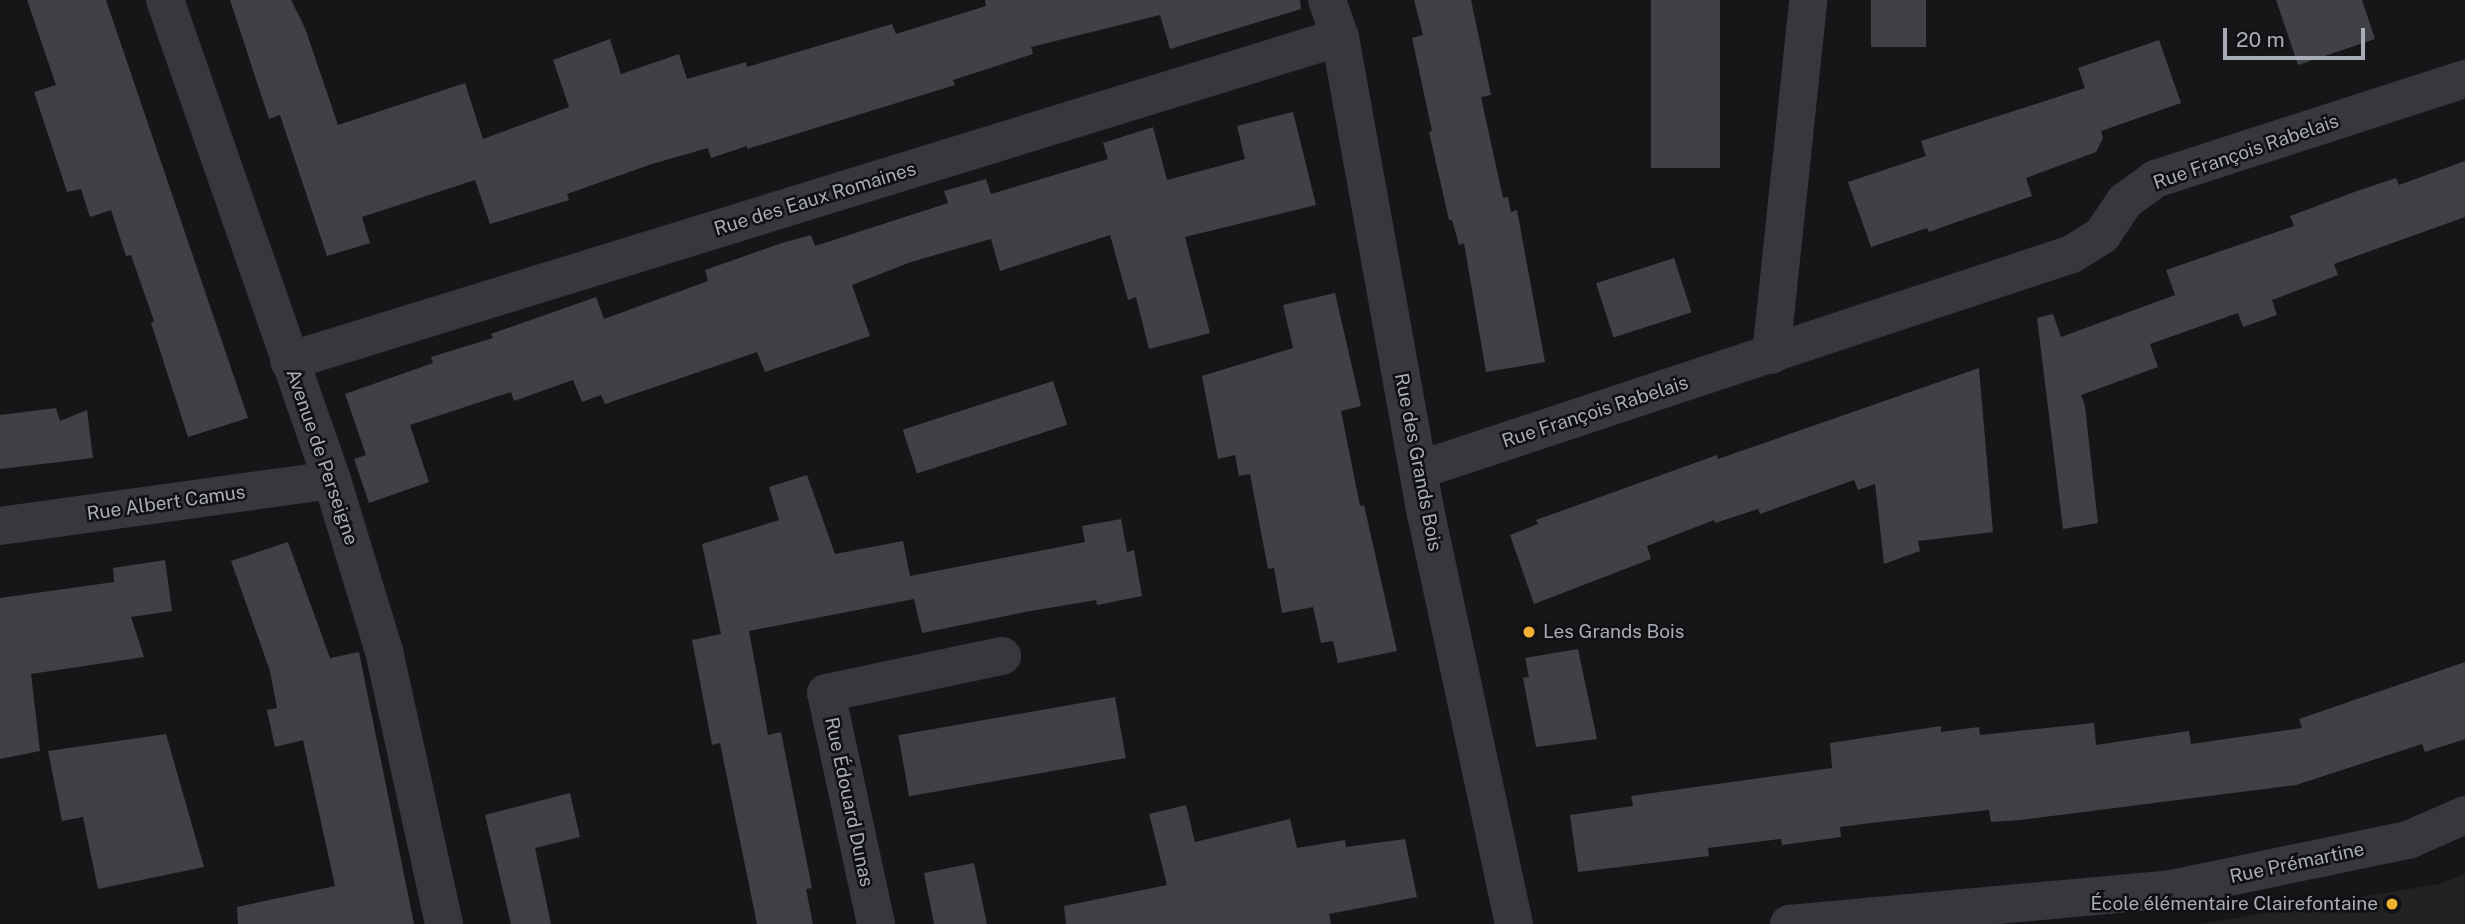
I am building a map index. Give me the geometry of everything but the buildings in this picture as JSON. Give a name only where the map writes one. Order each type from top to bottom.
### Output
[{"type":"street","name":"Avenue de Perseigne","points":[[165,0],[332,480],[384,651],[444,924]]},
{"type":"street","name":"Rue des Grands Bois","points":[[1327,0],[1340,37],[1419,470],[1514,924]]},
{"type":"street","points":[[1771,355],[1808,0]]},
{"type":"street","name":"Rue des Eaux Romaines","points":[[289,360],[1340,37]]},
{"type":"street","name":"Rue François Rabelais","points":[[1419,470],[2072,254],[2102,235],[2126,201],[2155,179],[2465,79]]},
{"type":"street","name":"Rue Albert Camus","points":[[0,526],[332,480]]},
{"type":"street","name":"Rue Édouard Dunas","points":[[876,924],[825,693],[1002,656]]},
{"type":"street","name":"Rue Prémartine","points":[[1789,924],[2171,889],[2408,840],[2465,815]]},
{"type":"shaded area","name":"École élémentaire Clairefontaine","points":[[2465,874],[2465,924],[2199,924],[2439,884]]},
{"type":"place","name":"Les Grands Bois","points":[[1529,632]]},
{"type":"place","name":"École élémentaire Clairefontaine","points":[[2392,904]]}]
